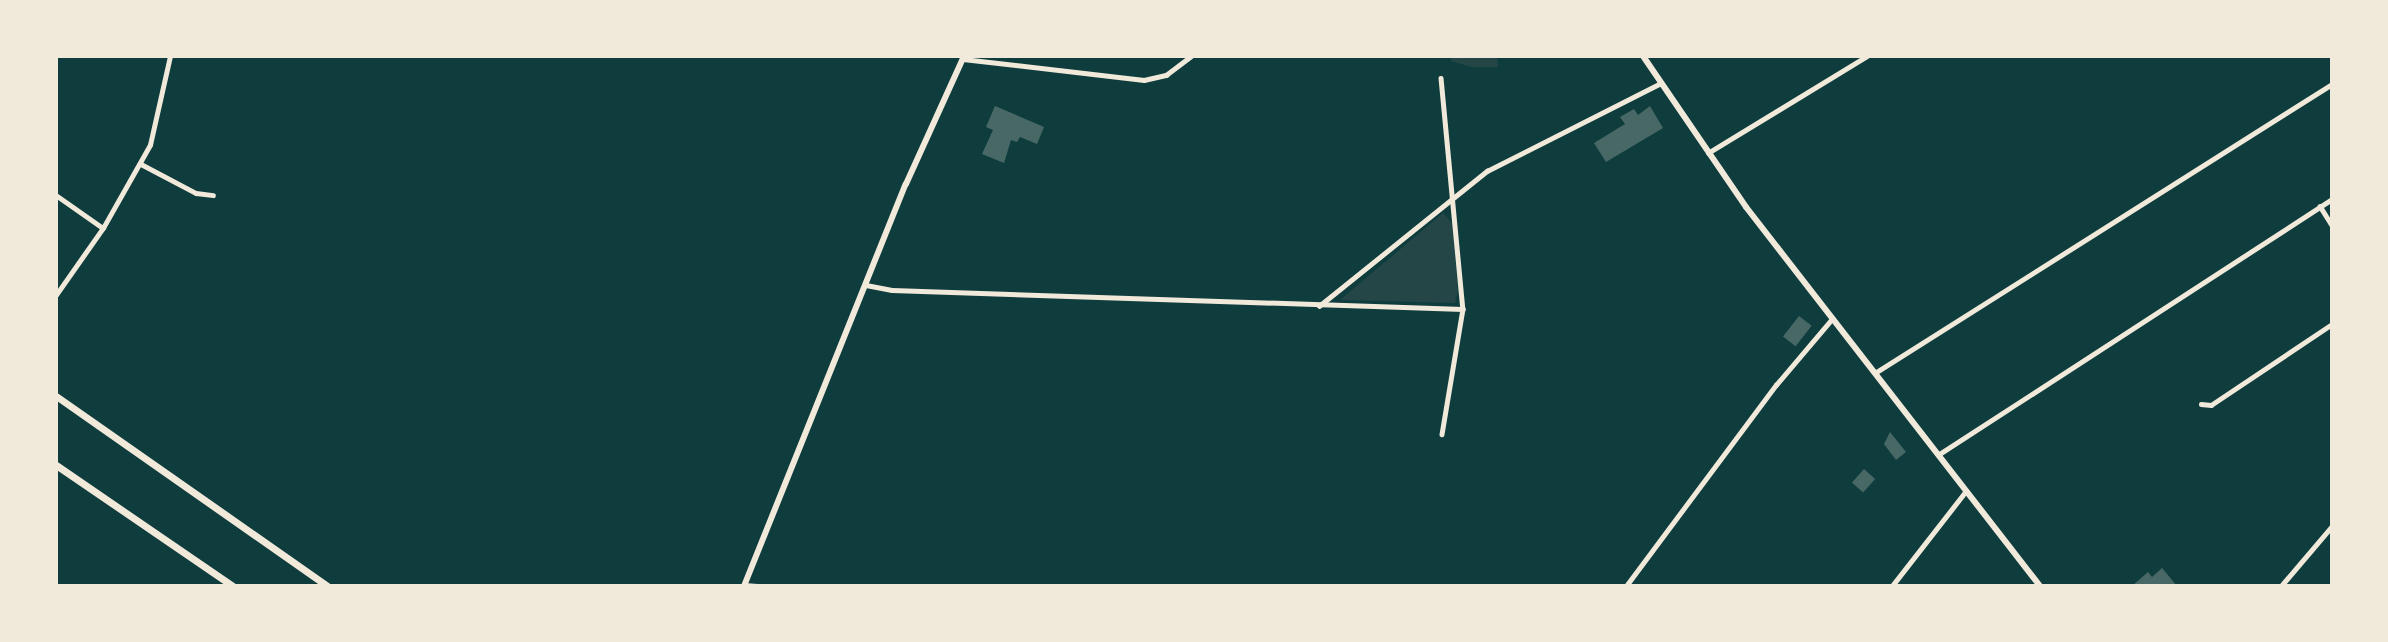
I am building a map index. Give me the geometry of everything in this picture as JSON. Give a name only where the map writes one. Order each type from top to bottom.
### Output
[{"type":"highway","points":[[56,396],[327,586]]},
{"type":"highway","points":[[56,465],[233,586]]},
{"type":"main road","points":[[1643,56],[1707,153],[1832,319],[2040,586]]},
{"type":"main road","points":[[744,585],[865,285],[964,58]]},
{"type":"street","points":[[56,295],[103,228],[141,164],[150,145],[170,56]]},
{"type":"street","points":[[504,56],[526,56]]},
{"type":"street","points":[[964,58],[1125,80],[1156,79],[1191,56]]},
{"type":"street","points":[[1707,153],[1867,56]]},
{"type":"street","points":[[1441,78],[1463,309],[1443,434]]},
{"type":"street","points":[[1318,306],[1511,156],[1661,83]]},
{"type":"street","points":[[1875,374],[2332,84]]},
{"type":"street","points":[[141,164],[196,193],[214,195]]},
{"type":"street","points":[[56,195],[103,228]]},
{"type":"street","points":[[1938,455],[2332,199]]},
{"type":"street","points":[[2320,206],[2332,225]]},
{"type":"street","points":[[865,285],[892,290],[1463,309]]},
{"type":"street","points":[[1626,586],[1776,385],[1832,319]]},
{"type":"street","points":[[2201,404],[2211,405],[2332,324]]},
{"type":"street","points":[[1892,586],[1966,491]]},
{"type":"street","points":[[2281,586],[2332,526]]},
{"type":"street","points":[[744,585],[757,586]]},
{"type":"shaded area","points":[[1451,56],[1497,56],[1498,67],[1472,67],[1451,61]]},
{"type":"shaded area","points":[[1443,213],[1452,223],[1458,291],[1455,303],[1340,300]]},
{"type":"building","points":[[995,106],[1044,127],[1037,144],[1020,137],[1017,142],[1011,140],[1004,163],[982,154],[993,130],[986,127]]},
{"type":"building","points":[[1650,106],[1663,128],[1606,162],[1594,143],[1625,124],[1620,117],[1634,109],[1638,115]]},
{"type":"building","points":[[1799,316],[1812,326],[1796,346],[1783,336]]},
{"type":"building","points":[[1890,432],[1906,452],[1896,460],[1884,444]]},
{"type":"building","points":[[1864,469],[1875,479],[1863,492],[1852,482]]},
{"type":"building","points":[[2162,568],[2177,586],[2132,586],[2148,572],[2152,577]]}]
